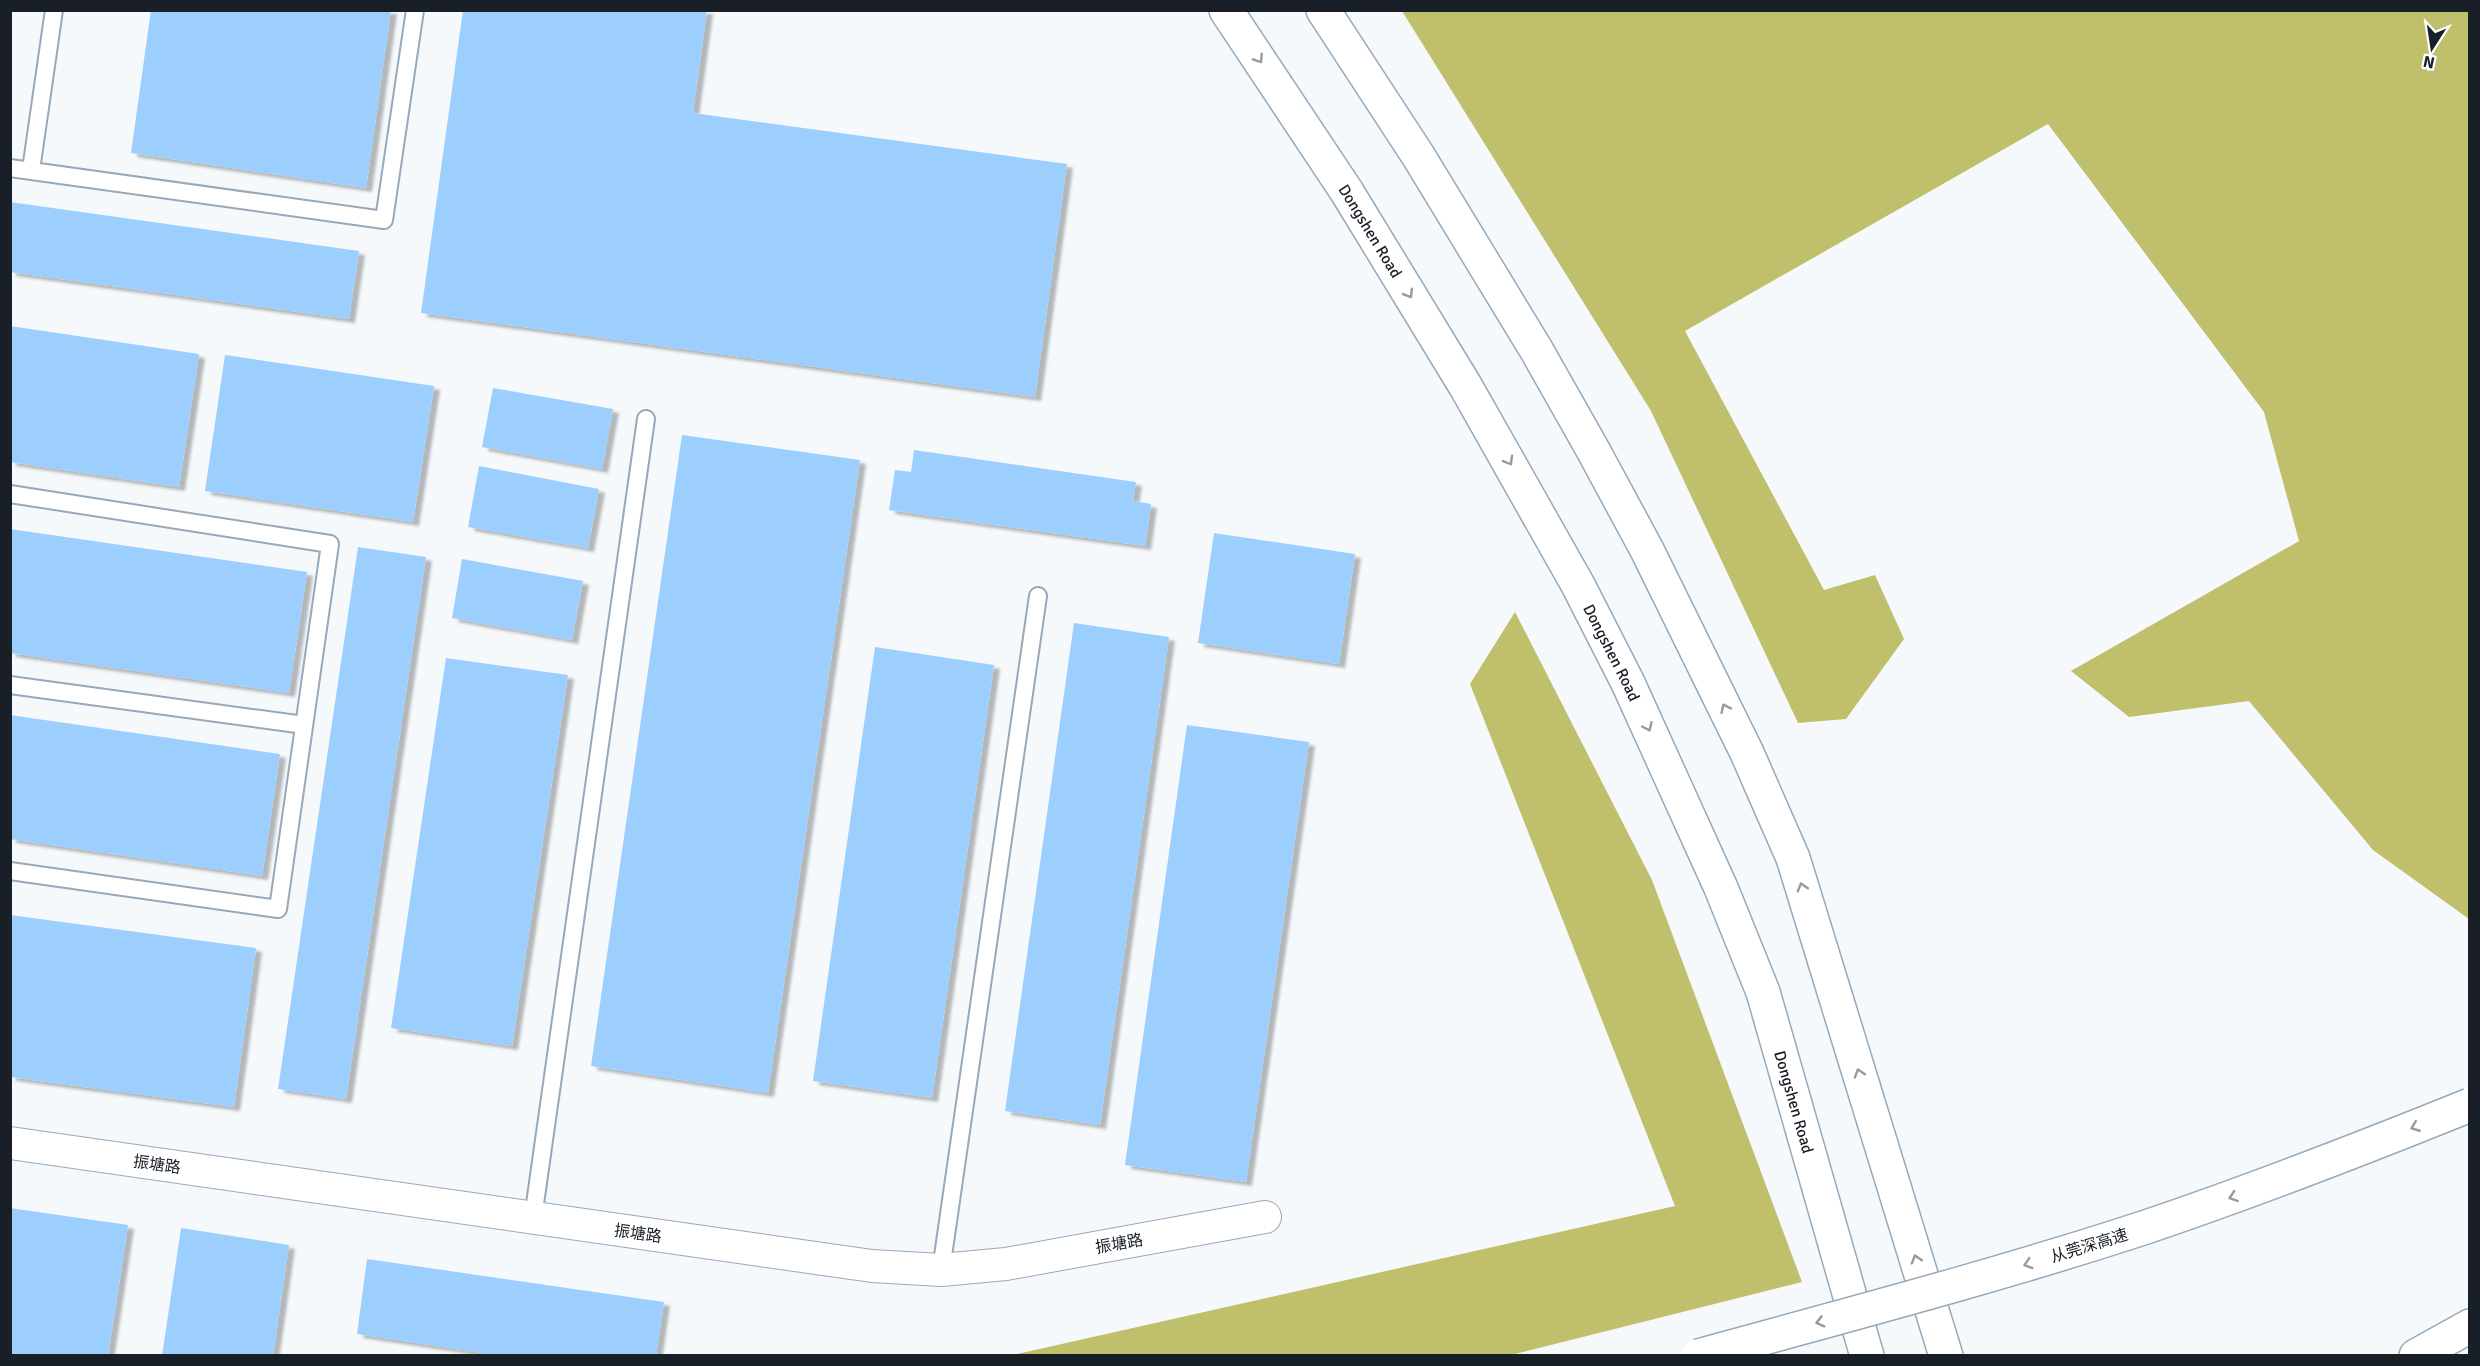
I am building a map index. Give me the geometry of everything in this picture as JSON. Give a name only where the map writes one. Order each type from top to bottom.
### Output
[{"type":"highway","name":"Dongshen Road","points":[[1226,10],[1347,192],[1466,387],[1578,585],[1628,683],[1721,888],[1763,993],[1867,1356]]},
{"type":"highway","points":[[1323,10],[1419,157],[1571,410],[1647,550],[1747,753],[1793,858],[1946,1356]]},
{"type":"highway","name":"从莞深高速","points":[[1698,1356],[1982,1278],[2143,1228],[2301,1173],[2469,1106]]},
{"type":"highway","points":[[2416,1356],[2469,1326]]},
{"type":"street","name":"振塘路","points":[[10,1143],[872,1266],[941,1270],[1006,1264],[1265,1217]]},
{"type":"lane","points":[[31,170],[54,10]]},
{"type":"lane","points":[[10,168],[384,220],[415,10]]},
{"type":"lane","points":[[533,1218],[646,419]]},
{"type":"lane","points":[[10,494],[330,544],[278,909],[10,871]]},
{"type":"lane","points":[[941,1270],[1038,596]]},
{"type":"lane","points":[[10,685],[304,726]]},
{"type":"shaded area","points":[[1402,11],[2469,11],[2469,919],[2373,850],[2249,701],[2129,717],[2071,671],[2299,541],[2264,412],[2048,124],[1685,331],[1824,590],[1875,575],[1904,639],[1846,719],[1798,723],[1651,411]]},
{"type":"shaded area","points":[[1515,612],[1652,880],[1802,1282],[1511,1355],[1013,1355],[1675,1206],[1470,684]]},
{"type":"building","points":[[151,10],[391,10],[366,188],[131,153]]},
{"type":"building","points":[[463,10],[707,10],[693,113],[1067,164],[1035,397],[421,313]]},
{"type":"building","points":[[10,202],[359,251],[349,319],[10,272]]},
{"type":"building","points":[[10,326],[199,354],[179,487],[10,462]]},
{"type":"building","points":[[225,355],[434,386],[413,522],[205,491]]},
{"type":"building","points":[[493,388],[613,409],[602,469],[482,447]]},
{"type":"building","points":[[682,435],[860,460],[768,1093],[591,1066]]},
{"type":"building","points":[[914,450],[1136,482],[1133,501],[1151,504],[1145,546],[889,510],[895,470],[911,472]]},
{"type":"building","points":[[479,466],[599,489],[588,548],[468,527]]},
{"type":"building","points":[[10,529],[307,572],[289,693],[10,653]]},
{"type":"building","points":[[1214,533],[1355,554],[1339,664],[1198,643]]},
{"type":"building","points":[[358,547],[426,557],[346,1099],[278,1089]]},
{"type":"building","points":[[462,559],[583,581],[572,640],[452,618]]},
{"type":"building","points":[[1074,623],[1169,637],[1100,1125],[1005,1111]]},
{"type":"building","points":[[875,647],[994,665],[932,1098],[813,1081]]},
{"type":"building","points":[[446,658],[568,675],[512,1046],[391,1028]]},
{"type":"building","points":[[10,715],[280,754],[262,876],[10,839]]},
{"type":"building","points":[[1187,725],[1309,742],[1246,1182],[1125,1165]]},
{"type":"building","points":[[10,915],[256,948],[234,1107],[10,1077]]},
{"type":"building","points":[[10,1208],[128,1225],[108,1356],[10,1356]]},
{"type":"building","points":[[181,1228],[289,1245],[273,1356],[162,1356]]},
{"type":"building","points":[[367,1259],[664,1302],[656,1356],[503,1356],[357,1334]]}]
